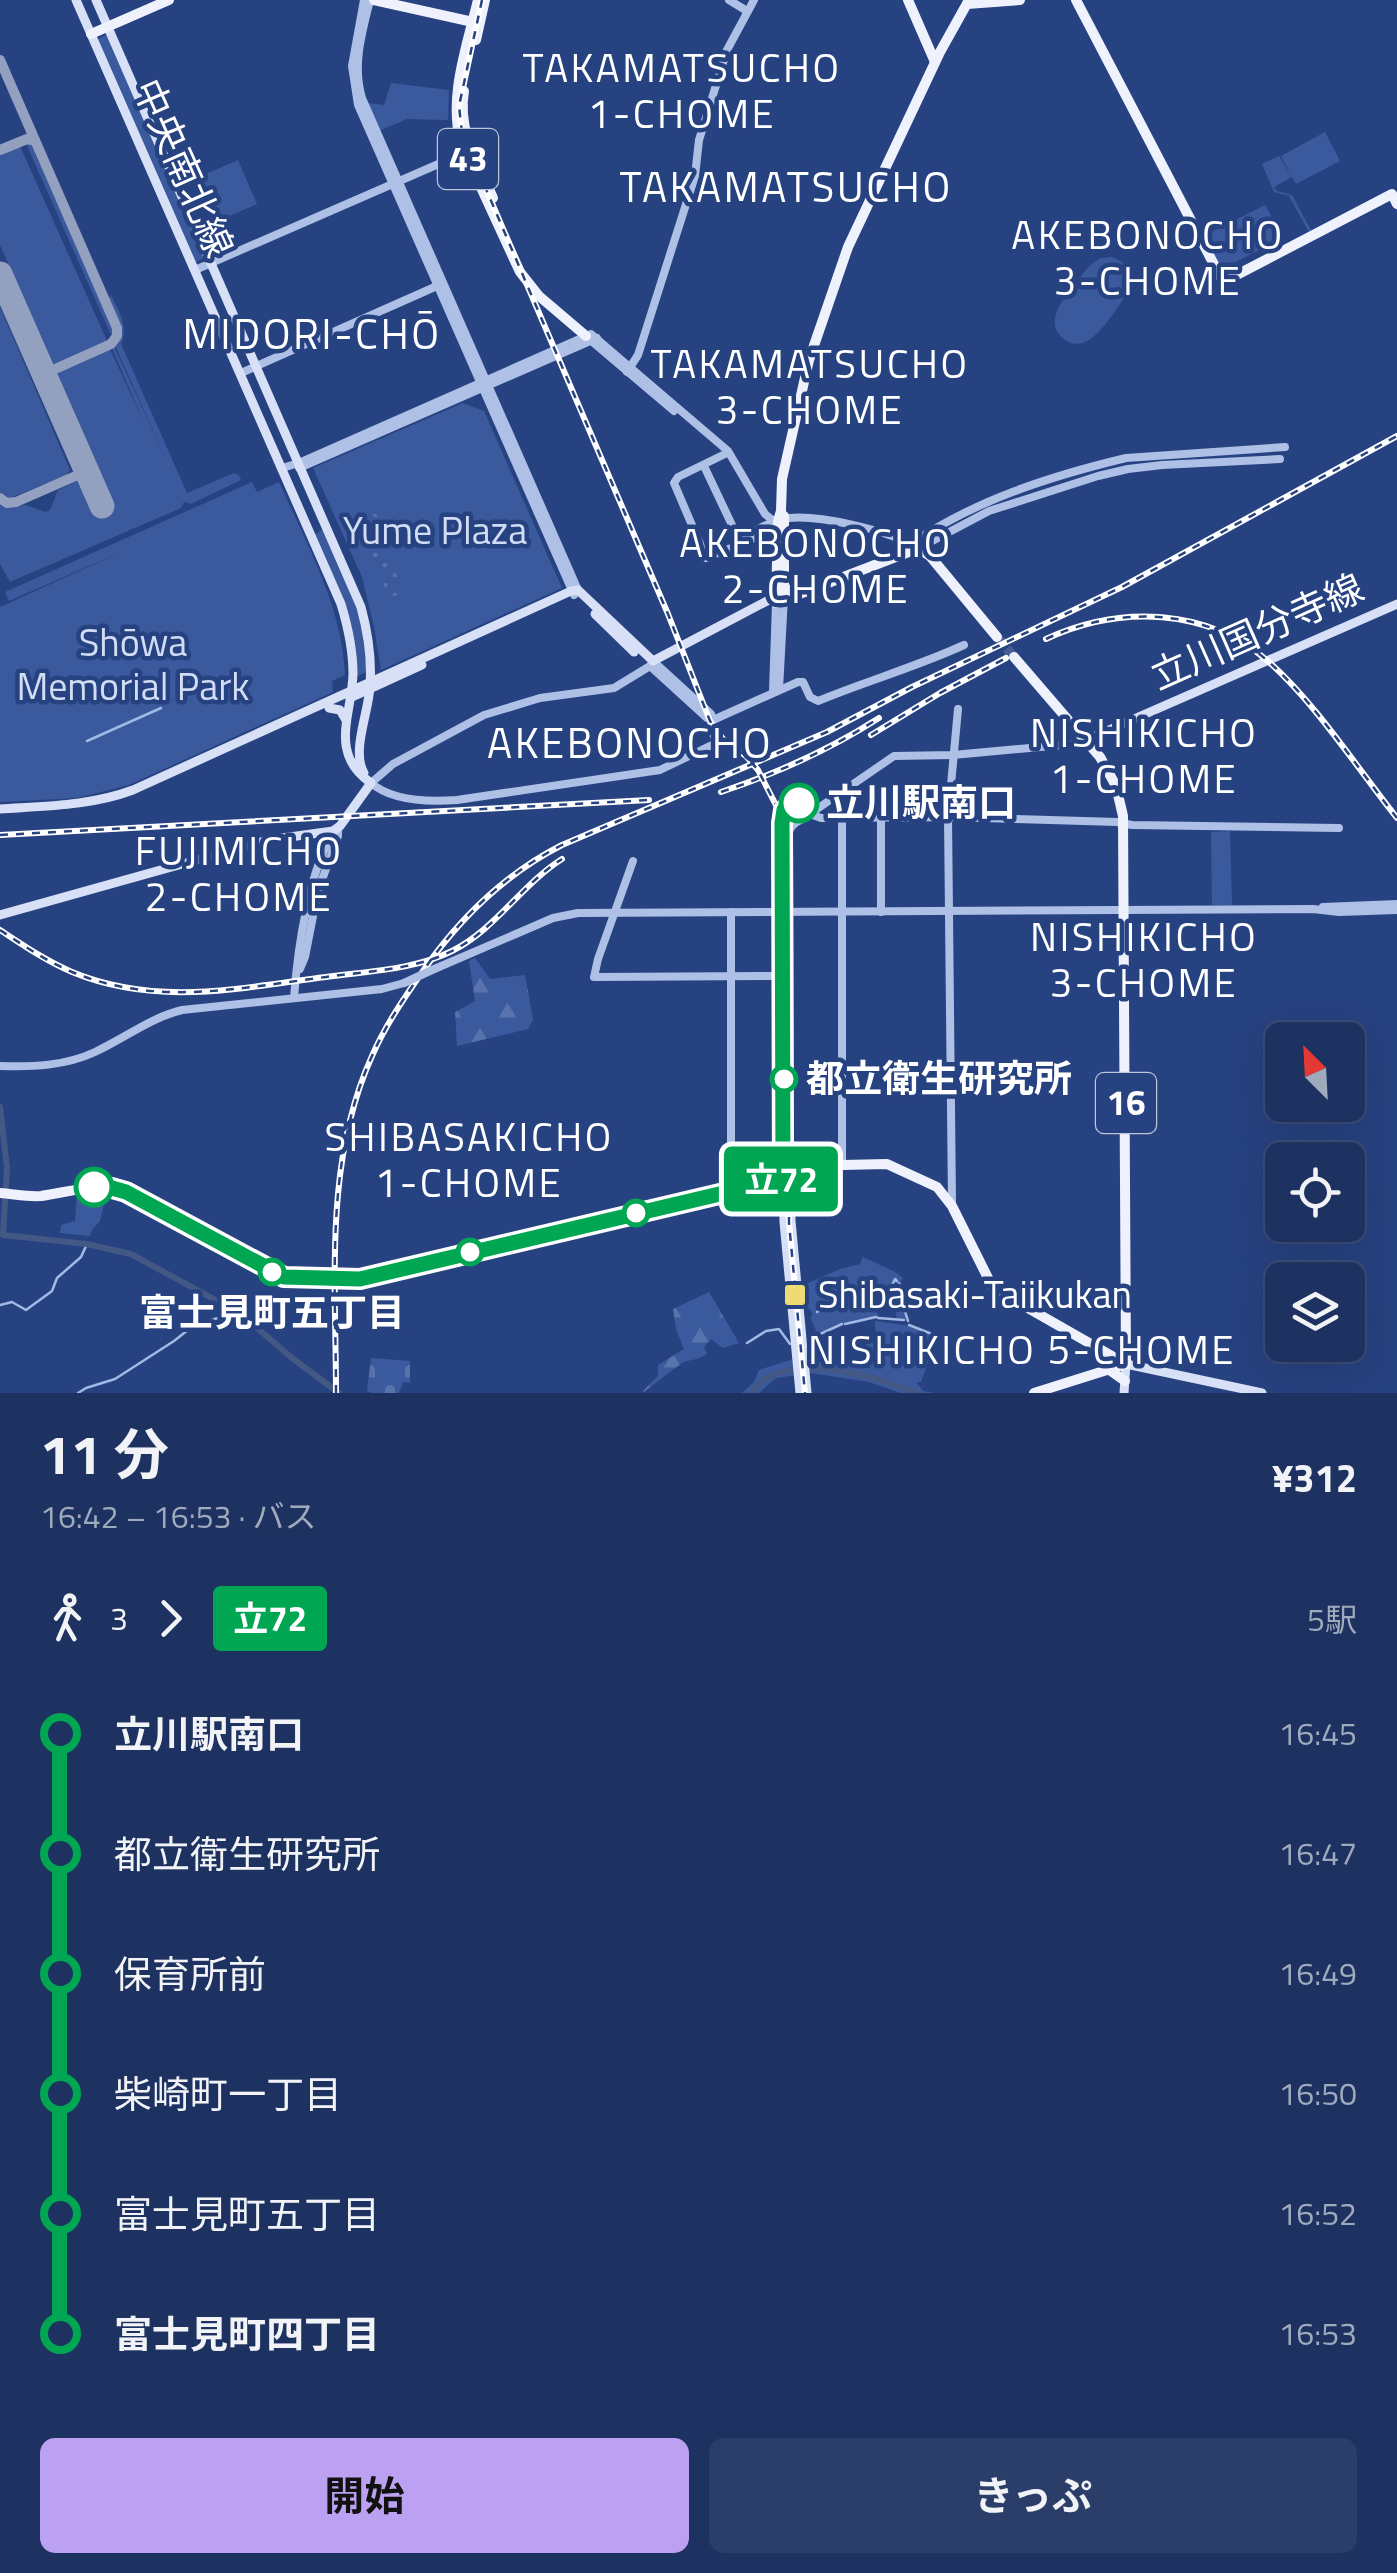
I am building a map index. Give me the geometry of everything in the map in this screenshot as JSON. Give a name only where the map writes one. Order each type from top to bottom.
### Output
[{"type":"main road","name":"中央南北線","points":[[76,0],[342,604],[350,644],[351,694],[346,720]]},
{"type":"main road","name":"中央南北線","points":[[96,0],[362,606],[370,686],[358,756],[371,783]]},
{"type":"main road","points":[[106,24],[153,0]]},
{"type":"main road","points":[[90,31],[170,0]]},
{"type":"main road","points":[[369,0],[476,19]]},
{"type":"main road","points":[[406,0],[476,19]]},
{"type":"main road","name":"43","points":[[481,0],[462,104],[468,151],[526,281],[591,337]]},
{"type":"main road","points":[[908,0],[935,62]]},
{"type":"main road","points":[[780,597],[782,479],[814,344],[862,216],[968,2],[1020,0]]},
{"type":"main road","points":[[1076,0],[1222,278],[1227,280],[1395,195]]},
{"type":"main road","points":[[0,811],[76,804],[125,793],[574,592],[654,664],[780,597],[915,546],[930,556],[997,637]]},
{"type":"main road","name":"立川国分寺線","points":[[1086,740],[1397,604]]},
{"type":"main road","name":"16","points":[[1014,657],[1086,740],[1111,776],[1124,823],[1126,1364]]},
{"type":"main road","points":[[0,811],[81,809],[113,802],[329,708],[351,694]]},
{"type":"main road","points":[[0,915],[268,840],[338,830],[371,783],[357,770],[348,753],[344,737],[346,720],[340,710],[329,708]]},
{"type":"main road","points":[[4,1193],[30,1196],[99,1187],[117,1189],[280,1276],[329,1279],[376,1277],[842,1165],[877,1163],[896,1167],[938,1187],[952,1206],[993,1288],[1126,1364],[1262,1393]]},
{"type":"main road","points":[[786,1178],[804,1393]]},
{"type":"main road","points":[[1109,1354],[1108,1369],[1124,1385]]},
{"type":"main road","points":[[1034,1393],[1126,1364]]},
{"type":"main road","points":[[1124,1385],[1126,1364]]},
{"type":"main road","points":[[1124,1385],[1132,1374],[1147,1368]]},
{"type":"street","points":[[369,0],[353,56],[358,105],[574,592]]},
{"type":"street","points":[[729,0],[747,11]]},
{"type":"street","points":[[629,369],[638,355],[694,176],[699,140],[727,50],[754,0]]},
{"type":"street","points":[[195,270],[468,151]]},
{"type":"street","points":[[395,183],[483,385]]},
{"type":"street","points":[[241,373],[438,286]]},
{"type":"street","points":[[282,468],[300,466],[591,337],[731,458],[770,519],[817,520],[874,530],[915,546],[990,511],[1098,476],[1162,465],[1276,456],[1285,447]]},
{"type":"street","points":[[731,458],[678,477],[674,484],[706,558],[781,517]]},
{"type":"street","points":[[704,466],[740,542]]},
{"type":"street","points":[[776,691],[780,597]]},
{"type":"street","points":[[714,720],[654,664],[614,688],[540,698],[484,715],[398,761],[371,783],[380,790],[443,801],[656,771],[714,744],[710,728],[714,720],[776,691],[802,682],[810,697],[818,701],[931,661],[964,645]]},
{"type":"street","points":[[952,1206],[948,818],[958,709]]},
{"type":"street","points":[[785,912],[789,831],[793,824],[891,757],[953,755],[1086,740]]},
{"type":"street","points":[[814,813],[821,818],[1339,828]]},
{"type":"street","points":[[782,823],[814,813]]},
{"type":"street","points":[[842,818],[842,1165]]},
{"type":"street","points":[[880,818],[881,912]]},
{"type":"street","points":[[782,823],[793,824]]},
{"type":"street","points":[[782,823],[786,1178]]},
{"type":"street","points":[[294,998],[318,891],[338,830]]},
{"type":"street","points":[[633,860],[594,977],[786,976]]},
{"type":"street","points":[[0,1066],[47,1066],[84,1057],[154,1020],[182,1010],[382,989],[553,918],[578,913],[1397,907]]},
{"type":"street","points":[[731,912],[731,1191]]},
{"type":"green space","points":[[108,34],[206,257],[194,263],[96,40]]},
{"type":"green space","points":[[391,83],[449,90],[448,120],[407,119],[379,131],[367,103],[384,105]]},
{"type":"green space","points":[[1325,132],[1340,161],[1296,184],[1292,177],[1274,187],[1292,195],[1310,234],[1289,196],[1274,192],[1262,164],[1279,156],[1291,176],[1281,156]]},
{"type":"green space","points":[[29,140],[112,323],[112,337],[25,141]]},
{"type":"green space","points":[[19,144],[108,343],[58,365],[51,361],[0,245],[0,152]]},
{"type":"green space","points":[[238,160],[257,204],[213,223],[194,179]]},
{"type":"green space","points":[[1265,205],[1281,234],[1279,240],[1220,270],[1204,236]]},
{"type":"green space","points":[[1111,257],[1128,268],[1128,289],[1099,332],[1079,344],[1064,339],[1058,333],[1055,319],[1065,297],[1090,266]]},
{"type":"green space","points":[[111,295],[123,325],[121,344],[187,493],[234,473],[241,480],[10,582],[0,564],[0,505],[25,505],[46,512],[58,490],[77,481],[91,511],[113,501],[58,375],[60,369],[109,347],[145,425],[113,344],[167,462],[114,343],[119,331],[108,301]]},
{"type":"green space","points":[[0,307],[70,470],[10,498],[0,492]]},
{"type":"green space","name":"Yume Plaza","points":[[463,403],[484,411],[562,588],[381,670],[362,577],[313,468]]},
{"type":"green space","name":"Shōwa Memorial Park","points":[[252,482],[257,492],[279,482],[321,576],[337,625],[345,675],[332,681],[333,692],[129,785],[77,798],[0,802],[0,607],[130,548],[9,601],[5,592]]},
{"type":"green space","points":[[368,512],[381,516],[384,547],[404,592],[390,598],[369,546]]},
{"type":"green space","points":[[325,528],[360,614],[367,672],[355,677],[352,636],[314,535]]},
{"type":"green space","points":[[1230,831],[1232,905],[1212,905],[1211,832]]},
{"type":"green space","points":[[475,958],[490,979],[525,975],[533,1019],[528,1029],[457,1046],[455,1012],[475,1001],[469,961]]},
{"type":"green space","points":[[93,1191],[105,1200],[100,1221],[90,1236],[60,1233],[61,1225],[75,1221],[77,1194]]},
{"type":"green space","points":[[863,1257],[903,1278],[899,1283],[906,1290],[904,1305],[908,1319],[897,1318],[892,1288],[883,1298],[876,1293],[873,1296],[879,1317],[842,1324],[818,1335],[810,1317],[813,1314],[804,1302],[802,1286],[860,1264]]},
{"type":"green space","points":[[709,1292],[739,1343],[723,1348],[711,1339],[704,1347],[707,1354],[682,1363],[644,1392],[658,1376],[658,1365],[684,1349],[673,1309]]},
{"type":"green space","points":[[875,1321],[905,1325],[937,1338],[921,1382],[916,1382],[923,1391],[935,1393],[901,1393],[869,1382],[811,1373],[776,1378],[759,1393],[742,1393],[754,1382],[759,1370],[793,1359],[871,1368],[866,1365],[866,1343],[876,1343]]},
{"type":"green space","points":[[371,1358],[410,1361],[410,1383],[403,1382],[399,1393],[367,1391]]},
{"type":"waterway","points":[[87,741],[161,708]]},
{"type":"waterway","points":[[0,1107],[7,1168],[3,1235],[87,1244],[131,1254],[241,1314],[339,1393]]},
{"type":"waterway","points":[[0,1305],[12,1302],[26,1310],[52,1291],[57,1278],[81,1257],[87,1244]]},
{"type":"waterway","points":[[893,1283],[897,1281]]},
{"type":"waterway","points":[[899,1283],[905,1291],[903,1305],[908,1321]]},
{"type":"waterway","points":[[870,1287],[883,1296],[892,1285]]},
{"type":"waterway","points":[[843,1290],[868,1286]]},
{"type":"waterway","points":[[817,1312],[841,1291]]},
{"type":"waterway","points":[[228,1315],[236,1312]]},
{"type":"waterway","points":[[78,1393],[115,1379],[193,1326],[224,1316]]},
{"type":"waterway","points":[[845,1324],[876,1317]]},
{"type":"waterway","points":[[878,1318],[904,1320]]},
{"type":"waterway","points":[[818,1335],[842,1324]]},
{"type":"waterway","points":[[909,1325],[937,1336]]},
{"type":"waterway","points":[[747,1343],[766,1331],[779,1329],[790,1344]]},
{"type":"waterway","points":[[751,1393],[768,1377],[803,1369],[842,1371],[917,1393]]},
{"type":"taxiway","points":[[0,60],[117,328],[111,344],[44,374]]},
{"type":"taxiway","points":[[0,150],[27,139],[35,141]]},
{"type":"taxiway","points":[[0,498],[7,503],[16,502],[87,471]]},
{"type":"runway","points":[[0,274],[102,506]]},
{"type":"tunnel","points":[[997,637],[1014,657]]},
{"type":"railway","points":[[482,0],[459,106],[462,133],[710,721],[723,739],[758,770],[779,811],[787,847],[789,1223],[805,1393]]},
{"type":"railway","points":[[336,1393],[336,1222],[346,1137],[357,1096],[377,1045],[402,1002],[437,952],[485,899],[521,870],[562,845],[827,732],[1122,587],[1397,436]]},
{"type":"railway","points":[[1046,639],[1103,621],[1162,617],[1191,622],[1246,644],[1287,679],[1320,717],[1397,818]]},
{"type":"railway","points":[[871,735],[1006,658]]},
{"type":"railway","points":[[721,792],[803,760],[879,718]]},
{"type":"railway","points":[[0,835],[649,800]]},
{"type":"railway","points":[[0,930],[53,963],[104,983],[167,992],[262,986],[390,969],[452,951],[482,931],[562,859]]},
{"type":"bus line","name":"立72","points":[[94,1187],[126,1192],[284,1277],[360,1279],[783,1179],[782,823],[784,810],[799,803]]},
{"type":"place","name":"立川駅南口","points":[[799,803]]},
{"type":"place","name":"都立衛生研究所","points":[[784,1079]]},
{"type":"place","name":"富士見町五丁目","points":[[272,1272]]},
{"type":"place","name":"Shibasaki-Taiikukan","points":[[795,1295]]},
{"type":"district","name":"TAKAMATSUCHO 1-CHOME","points":[[682,91]]},
{"type":"district","name":"TAKAMATSUCHO","points":[[786,187]]},
{"type":"district","name":"AKEBONOCHO 3-CHOME","points":[[1148,258]]},
{"type":"district","name":"MIDORI-CHŌ","points":[[312,334]]},
{"type":"district","name":"TAKAMATSUCHO 3-CHOME","points":[[810,387]]},
{"type":"district","name":"AKEBONOCHO 2-CHOME","points":[[816,566]]},
{"type":"district","name":"AKEBONOCHO","points":[[630,743]]},
{"type":"district","name":"NISHIKICHO 1-CHOME","points":[[1144,756]]},
{"type":"district","name":"FUJIMICHO 2-CHOME","points":[[239,874]]},
{"type":"district","name":"NISHIKICHO 3-CHOME","points":[[1144,960]]},
{"type":"district","name":"SHIBASAKICHO 1-CHOME","points":[[469,1160]]},
{"type":"district","name":"NISHIKICHO 5-CHOME","points":[[1022,1350]]}]
